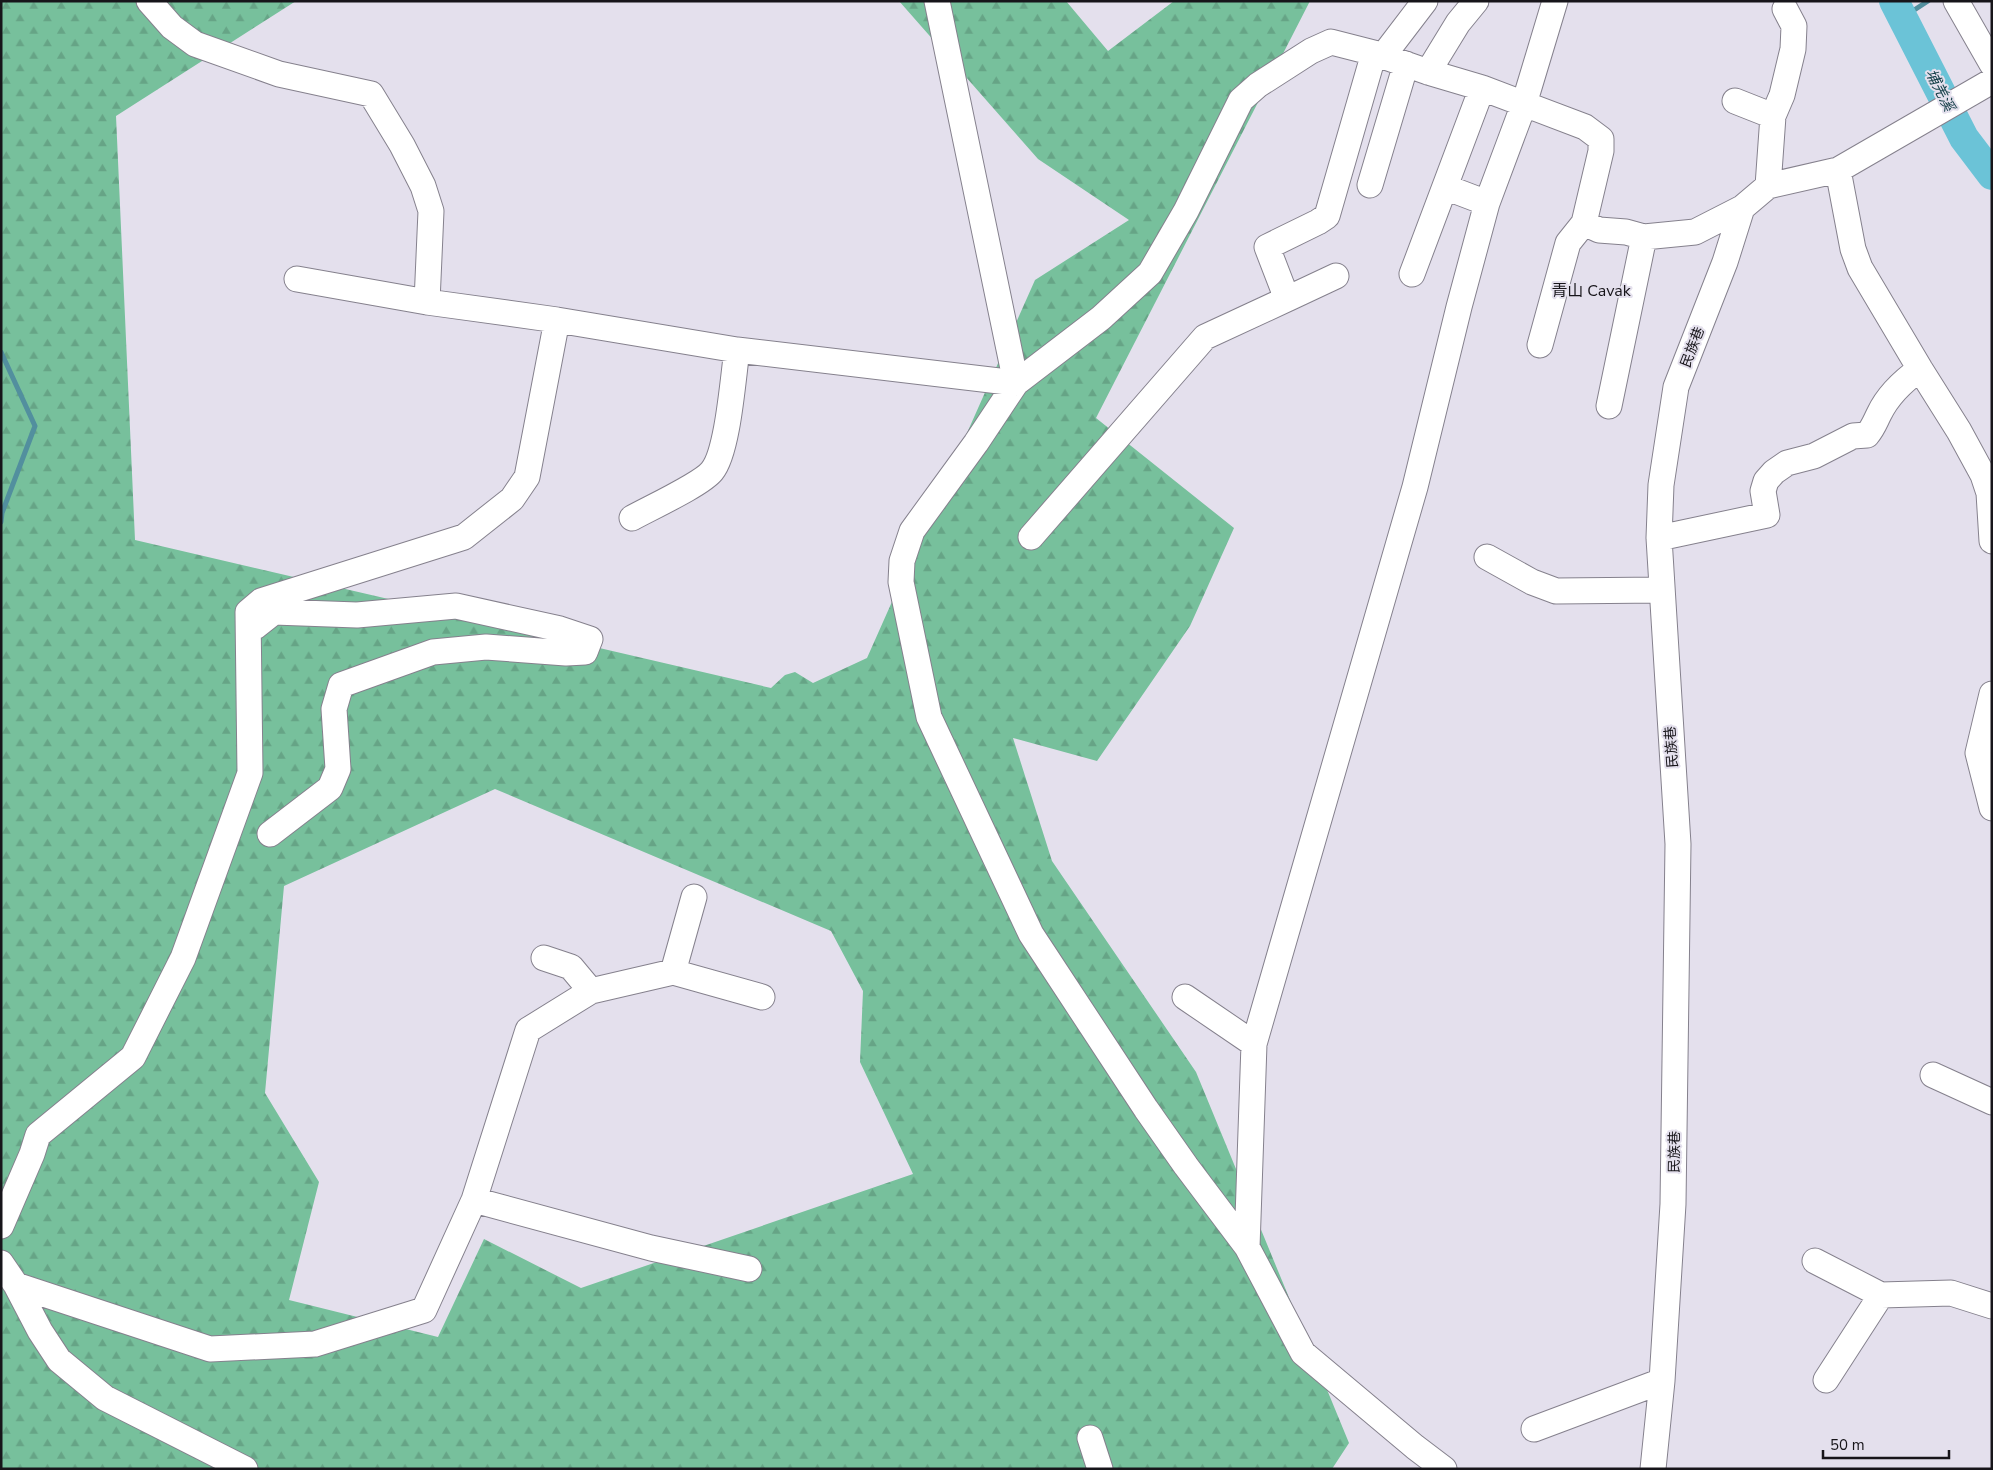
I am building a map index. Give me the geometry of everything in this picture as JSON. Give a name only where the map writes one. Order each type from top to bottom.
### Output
[{"type":"street","points":[[149,1],[172,27],[195,44],[279,74],[371,94],[402,144],[423,186],[430,211],[427,302]]},
{"type":"street","points":[[937,1],[1016,383]]},
{"type":"street","points":[[1287,299],[1267,247],[1327,216],[1378,54],[1425,1]]},
{"type":"street","points":[[1370,185],[1417,68],[1458,24],[1476,1]]},
{"type":"street","points":[[1247,1246],[1254,1044],[1415,488],[1459,308],[1487,204],[1524,104],[1555,1]]},
{"type":"street","points":[[1956,1],[1992,64]]},
{"type":"street","points":[[1768,186],[1773,116],[1782,96],[1793,49],[1794,26],[1784,9]]},
{"type":"street","points":[[1444,1469],[1414,1447],[1303,1353],[1247,1246],[1186,1166],[1151,1116],[1030,934],[930,717],[901,582],[902,561],[912,531],[976,443],[1016,383],[1101,318],[1150,273],[1186,211],[1241,100],[1258,85],[1288,65],[1331,42],[1378,54],[1482,88],[1585,127],[1601,139],[1601,150],[1584,224],[1568,243],[1540,345]]},
{"type":"street","points":[[1584,224],[1599,230],[1626,232],[1644,237],[1695,232],[1742,208],[1768,186],[1838,170],[1992,81]]},
{"type":"street","points":[[1412,274],[1482,88]]},
{"type":"street","points":[[1735,101],[1773,116]]},
{"type":"street","points":[[1838,170],[1853,249],[1860,268],[1959,431],[1983,475],[1989,493],[1992,541]]},
{"type":"street","points":[[1445,187],[1487,204]]},
{"type":"street","name":"民族巷","points":[[1653,1469],[1662,1381],[1674,1204],[1678,844],[1661,590],[1659,538],[1661,485],[1676,387],[1725,262],[1742,208]]},
{"type":"street","points":[[1609,406],[1644,237]]},
{"type":"street","points":[[1031,536],[1205,337],[1336,276]]},
{"type":"street","points":[[297,279],[427,302],[558,320],[737,350],[1016,383]]},
{"type":"street","points":[[1,1226],[32,1154],[38,1135],[133,1057],[183,958],[250,773],[248,612],[261,601],[464,537],[512,499],[527,477],[558,320]]},
{"type":"street","points":[[632,518],[697,482],[712,471],[723,451],[737,350]]},
{"type":"street","points":[[1659,538],[1767,515],[1763,491],[1766,481],[1774,472],[1787,463],[1814,456],[1853,436],[1867,435],[1875,426],[1879,413],[1900,383],[1920,369]]},
{"type":"street","points":[[1488,557],[1532,582],[1556,591],[1661,590]]},
{"type":"street","points":[[249,632],[274,612],[357,615],[456,606],[560,629],[590,639],[585,652],[566,654],[486,647],[433,652],[341,685],[334,709],[338,769],[330,788],[270,834]]},
{"type":"street","points":[[1992,694],[1978,754],[1992,808]]},
{"type":"street","points":[[673,972],[694,897]]},
{"type":"street","points":[[544,958],[571,967],[591,991]]},
{"type":"street","points":[[16,1284],[210,1349],[315,1344],[424,1310],[474,1200],[528,1030],[591,991],[673,972],[762,997]]},
{"type":"street","points":[[1185,997],[1254,1044]]},
{"type":"street","points":[[1933,1075],[1992,1102]]},
{"type":"street","points":[[474,1200],[651,1248],[750,1268]]},
{"type":"street","points":[[1815,1261],[1881,1296],[1951,1293],[1992,1306]]},
{"type":"street","points":[[1,1263],[16,1284],[40,1331],[59,1360],[105,1398],[245,1469]]},
{"type":"street","points":[[1826,1380],[1881,1296]]},
{"type":"street","points":[[1534,1429],[1662,1381]]},
{"type":"street","points":[[1090,1438],[1100,1469]]},
{"type":"green space","points":[[1,1],[296,1],[116,116],[135,540],[771,688],[785,675],[795,672],[813,683],[867,658],[1035,280],[1129,220],[1038,159],[899,1],[1066,1],[1108,51],[1174,1],[1310,1],[1096,418],[1234,528],[1190,626],[1097,761],[1013,738],[1052,861],[1196,1072],[1349,1443],[1332,1469],[1,1469]],"holes":[[[495,789],[831,931],[863,991],[860,1062],[913,1174],[581,1288],[484,1239],[438,1337],[289,1300],[319,1182],[265,1093],[284,886]]]},
{"type":"waterway","name":"埔羌溪","points":[[1894,1],[1964,138],[1992,175]]},
{"type":"waterway","points":[[1902,18],[1928,1]]},
{"type":"waterway","points":[[1,352],[35,426],[2,513],[1,522]]},
{"type":"district","name":"青山 Cavak","points":[[1591,290]]}]
